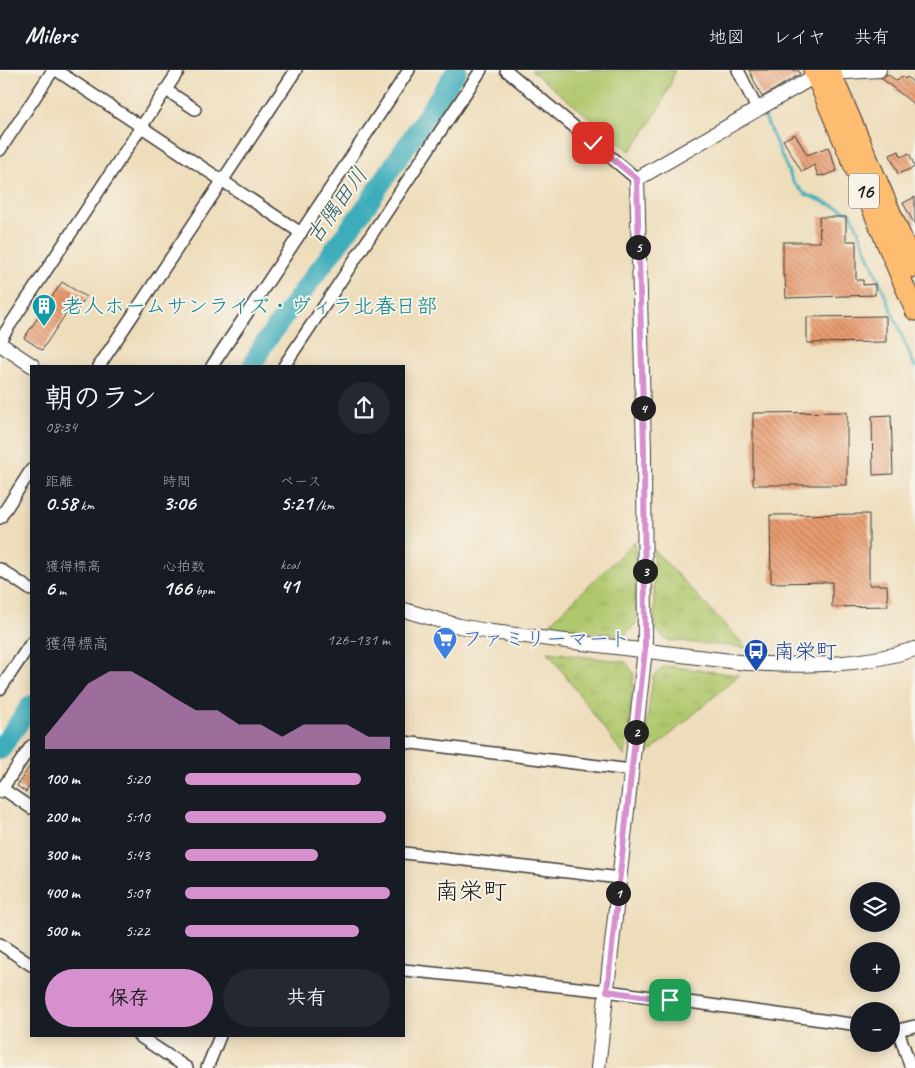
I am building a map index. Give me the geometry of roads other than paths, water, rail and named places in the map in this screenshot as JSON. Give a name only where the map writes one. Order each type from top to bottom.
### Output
[{"type":"highway","name":"16","points":[[822,72],[915,268]]},
{"type":"highway","name":"16","points":[[822,72],[915,312]]},
{"type":"street","points":[[0,150],[55,70],[301,233]]},
{"type":"street","points":[[0,340],[179,70]]},
{"type":"street","points":[[100,365],[296,70]]},
{"type":"street","points":[[213,365],[410,70]]},
{"type":"street","points":[[285,365],[481,70]]},
{"type":"street","points":[[506,70],[637,179],[644,450],[645,650],[598,1068]]},
{"type":"street","points":[[738,70],[757,109]]},
{"type":"street","points":[[637,179],[822,72],[879,70]]},
{"type":"street","points":[[166,90],[195,109]]},
{"type":"street","points":[[0,344],[32,365]]},
{"type":"street","points":[[0,518],[30,472]]},
{"type":"street","points":[[0,569],[30,589]]},
{"type":"street","points":[[405,610],[459,626],[492,632],[747,663],[817,665],[862,661],[915,648]]},
{"type":"street","points":[[0,689],[30,644]]},
{"type":"street","points":[[405,742],[631,770]]},
{"type":"street","points":[[30,747],[1,789],[30,807]]},
{"type":"street","points":[[405,853],[620,878]]},
{"type":"street","points":[[0,944],[30,963]]},
{"type":"street","points":[[405,970],[607,991],[850,1024]]},
{"type":"street","points":[[900,1029],[915,1026]]},
{"type":"street","points":[[140,1037],[187,1068]]},
{"type":"street","points":[[207,1068],[220,1037]]},
{"type":"street","points":[[900,1042],[911,1068]]},
{"type":"waterway","name":"古隅田川","points":[[253,365],[263,345],[367,205],[457,70]]},
{"type":"waterway","points":[[762,111],[793,182],[805,194],[851,213],[915,367]]},
{"type":"waterway","name":"古隅田川","points":[[0,750],[30,706]]},
{"type":"place","name":"老人ホームサンライズ・ヴィラ北春日部","points":[[44,327]]},
{"type":"place","name":"ファミリーマート","points":[[445,660]]},
{"type":"place","name":"南栄町","points":[[756,672]]},
{"type":"district","name":"南栄町","points":[[471,891]]}]
